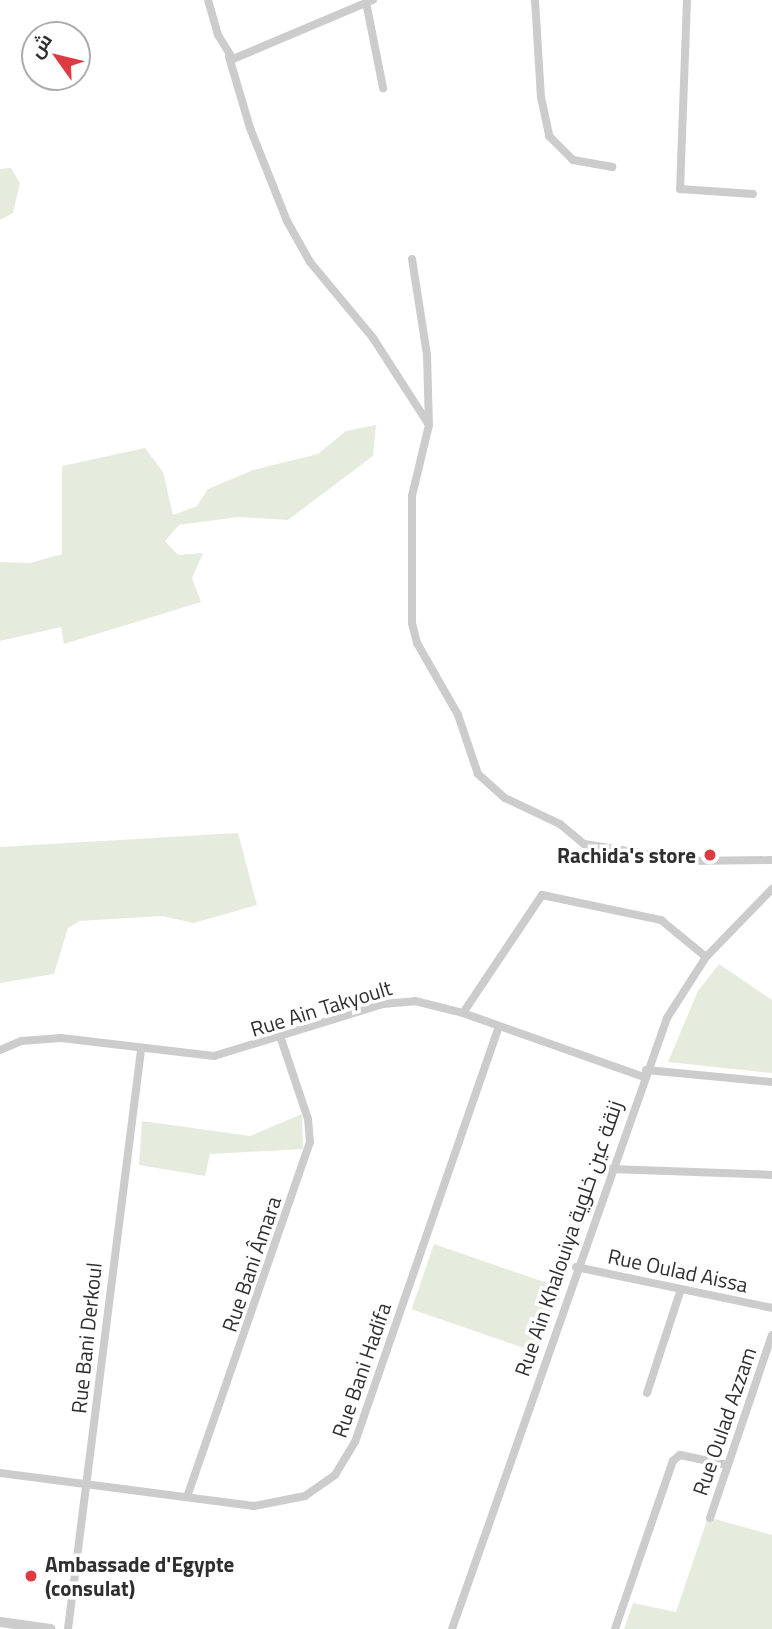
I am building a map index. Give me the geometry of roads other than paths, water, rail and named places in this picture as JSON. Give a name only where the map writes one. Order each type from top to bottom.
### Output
[{"type":"street","points":[[208,0],[229,57],[250,128],[287,221],[310,262],[373,338],[429,425]]},
{"type":"street","points":[[535,0],[541,97],[549,136],[573,160],[612,167]]},
{"type":"street","points":[[687,0],[680,189],[753,194]]},
{"type":"street","points":[[229,57],[244,57],[370,1],[383,88]]},
{"type":"street","points":[[412,259],[427,355],[429,425],[412,496],[412,623],[417,643],[453,704],[478,774],[505,798],[560,824],[584,844],[691,861],[772,860]]},
{"type":"street","name":"Rue Ain Khalouiya زنقة عين خلوية","points":[[452,1629],[645,1074],[680,993],[706,957],[772,889]]},
{"type":"street","points":[[463,1013],[543,895],[661,920],[706,957]]},
{"type":"street","name":"Rue Ain Takyoult","points":[[0,1050],[40,1038],[214,1056],[281,1039],[404,1001],[463,1013],[645,1074],[772,1082]]},
{"type":"street","name":"Rue Bani Hadifa","points":[[0,1473],[254,1506],[290,1502],[322,1486],[346,1462],[499,1026]]},
{"type":"street","name":"Rue Bani Âmara","points":[[187,1497],[308,1153],[308,1119],[281,1039]]},
{"type":"street","name":"Rue Bani Derkoul","points":[[68,1629],[88,1484],[112,1255],[141,1050]]},
{"type":"street","points":[[611,1169],[772,1175]]},
{"type":"street","name":"Rue Oulad Aissa","points":[[576,1267],[772,1308]]},
{"type":"street","points":[[647,1393],[681,1289]]},
{"type":"street","name":"Rue Oulad Azzam","points":[[710,1518],[772,1335]]},
{"type":"street","points":[[615,1629],[677,1457],[728,1465]]},
{"type":"street","points":[[0,1622],[51,1629]]},
{"type":"place","name":"Rachida's store","points":[[710,855]]},
{"type":"place","name":"Ambassade d'Egypte (consulat)","points":[[31,1576]]}]
